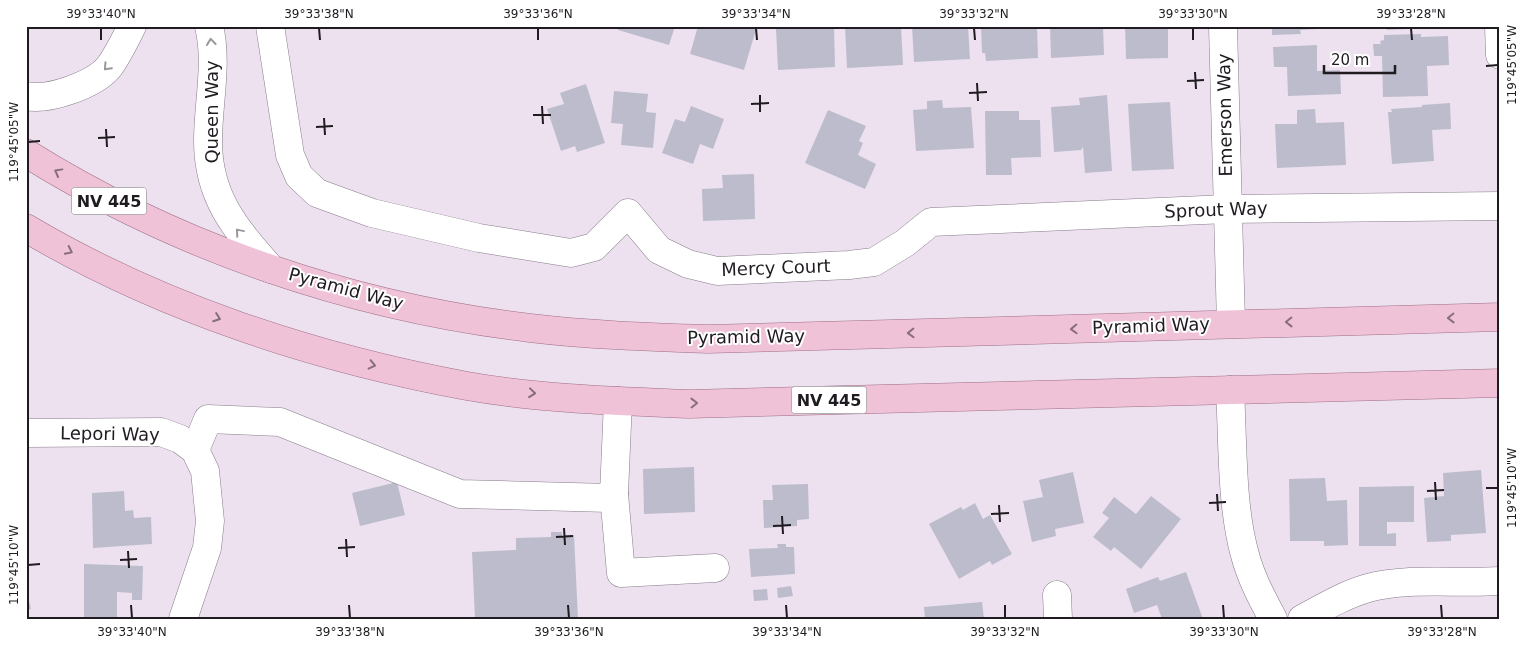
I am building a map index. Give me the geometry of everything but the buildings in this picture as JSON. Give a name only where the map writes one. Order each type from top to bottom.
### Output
[{"type":"main road","name":"Pyramid Way","points":[[26,153],[114,204],[196,241],[271,269],[344,292],[441,314],[529,328],[616,336],[708,340],[1500,317]]},
{"type":"main road","name":"NV 445","points":[[26,228],[120,276],[204,313],[287,343],[373,366],[468,386],[618,401],[689,404],[1500,382]]},
{"type":"street","points":[[26,96],[33,98],[69,91],[96,77],[107,69],[132,26]]},
{"type":"street","name":"Queen Way","points":[[209,26],[212,40],[214,85],[208,142],[212,174],[221,202],[234,227],[271,269]]},
{"type":"street","name":"Mercy Court","points":[[270,26],[290,155],[298,176],[318,193],[372,213],[479,238],[571,253],[594,247],[628,213],[659,250],[688,264],[717,271],[849,265],[874,262],[905,243],[932,222]]},
{"type":"street","name":"Emerson Way","points":[[1223,26],[1230,324]]},
{"type":"street","points":[[1499,26],[1500,55]]},
{"type":"street","name":"Sprout Way","points":[[932,222],[1227,209],[1500,206]]},
{"type":"street","points":[[1230,390],[1238,519],[1243,546],[1257,590],[1272,619]]},
{"type":"street","points":[[618,401],[614,494],[621,573],[715,568]]},
{"type":"street","points":[[184,619],[207,548],[210,521],[205,471],[195,450],[208,420],[280,422],[460,494],[609,498],[614,494]]},
{"type":"street","name":"Lepori Way","points":[[26,433],[161,432],[180,439],[195,450]]},
{"type":"street","points":[[1302,619],[1339,598],[1370,588],[1403,583],[1494,582]]}]
